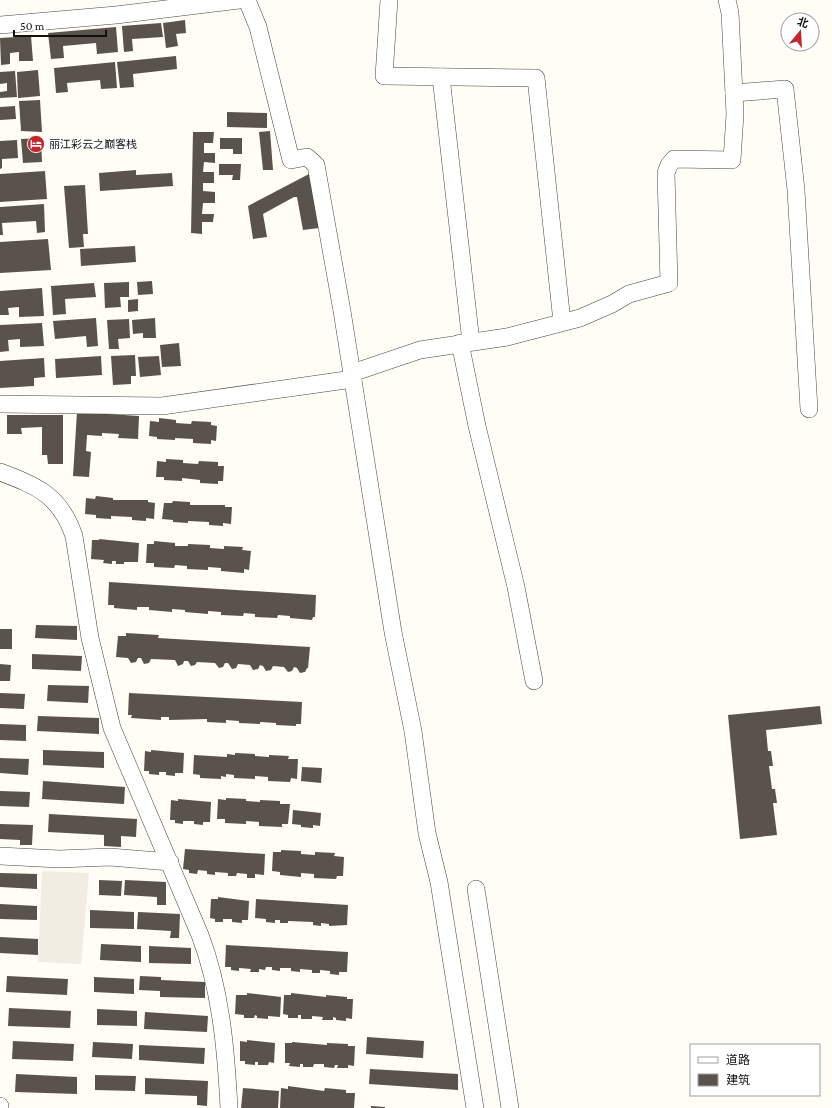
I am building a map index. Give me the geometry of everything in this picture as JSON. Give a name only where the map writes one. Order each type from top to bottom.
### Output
[{"type":"street","points":[[0,25],[116,15],[240,0]]},
{"type":"street","points":[[247,0],[258,27],[291,160],[307,157],[316,165],[393,632],[413,731],[427,833],[439,882],[475,1108]]},
{"type":"street","points":[[389,0],[384,76],[536,78],[562,322]]},
{"type":"street","points":[[0,404],[162,406],[352,376],[420,350],[507,337],[594,313],[629,294],[669,283],[667,169],[674,159],[732,160],[735,114],[730,13],[727,0]]},
{"type":"street","points":[[441,77],[466,343],[477,426],[516,587],[534,681]]},
{"type":"street","points":[[734,93],[785,89],[796,190],[810,409]]},
{"type":"street","points":[[0,472],[34,485],[43,491],[60,506],[74,536],[90,638],[112,728],[207,952],[216,986],[229,1108]]},
{"type":"street","points":[[0,856],[59,859],[110,857],[170,862]]},
{"type":"street","points":[[476,889],[510,1108]]},
{"type":"shaded area","points":[[42,871],[89,873],[81,964],[38,962]]},
{"type":"building","points":[[185,20],[186,33],[176,34],[178,46],[166,48],[163,23]]},
{"type":"building","points":[[161,23],[163,37],[132,39],[133,51],[124,52],[122,26]]},
{"type":"building","points":[[116,27],[118,52],[97,54],[96,43],[63,46],[64,58],[51,59],[48,33]]},
{"type":"building","points":[[31,36],[33,61],[19,61],[19,52],[10,53],[10,64],[1,65],[0,38]]},
{"type":"building","points":[[176,56],[177,69],[133,74],[134,87],[120,88],[117,62]]},
{"type":"building","points":[[115,62],[117,88],[101,89],[100,80],[67,83],[68,92],[56,93],[54,68]]},
{"type":"building","points":[[38,70],[40,96],[18,98],[17,72]]},
{"type":"building","points":[[15,71],[17,97],[0,98],[0,92],[7,91],[7,83],[0,84],[0,72]]},
{"type":"building","points":[[40,100],[42,132],[21,131],[19,101]]},
{"type":"building","points":[[15,106],[16,119],[0,120],[0,107]]},
{"type":"building","points":[[227,112],[267,113],[267,128],[227,127]]},
{"type":"building","points":[[270,131],[273,170],[263,170],[259,132]]},
{"type":"building","points":[[193,132],[214,132],[213,143],[204,143],[204,153],[215,153],[215,163],[204,162],[203,172],[214,172],[214,183],[203,183],[203,191],[215,192],[215,203],[203,203],[202,214],[214,214],[213,222],[202,222],[202,234],[191,233]]},
{"type":"building","points":[[41,138],[42,162],[23,163],[21,139]]},
{"type":"building","points":[[220,138],[242,138],[242,154],[233,154],[233,149],[220,149]]},
{"type":"building","points":[[17,140],[18,158],[2,159],[2,168],[0,169],[0,141]]},
{"type":"building","points":[[219,164],[241,164],[240,180],[232,180],[233,175],[219,175]]},
{"type":"building","points":[[136,170],[136,175],[172,173],[173,186],[100,191],[99,173]]},
{"type":"building","points":[[45,171],[47,199],[0,202],[0,174]]},
{"type":"building","points":[[309,174],[319,228],[303,230],[297,197],[294,197],[263,214],[267,237],[253,239],[248,206]]},
{"type":"building","points":[[85,185],[88,234],[83,234],[84,247],[69,248],[64,186]]},
{"type":"building","points":[[44,204],[45,232],[37,233],[36,221],[2,223],[3,235],[0,235],[0,207]]},
{"type":"building","points":[[48,239],[51,270],[0,273],[0,242]]},
{"type":"building","points":[[135,246],[136,262],[81,266],[80,249]]},
{"type":"building","points":[[152,281],[153,294],[138,295],[137,282]]},
{"type":"building","points":[[129,282],[129,297],[120,297],[121,307],[105,308],[104,283]]},
{"type":"building","points":[[94,283],[96,297],[65,299],[66,314],[53,315],[51,286]]},
{"type":"building","points":[[42,288],[44,316],[19,317],[19,307],[8,308],[9,315],[0,315],[0,291]]},
{"type":"building","points":[[138,299],[138,311],[128,312],[128,300]]},
{"type":"building","points":[[96,318],[98,346],[87,347],[86,336],[55,339],[53,321]]},
{"type":"building","points":[[155,318],[156,338],[143,338],[143,333],[133,334],[132,320]]},
{"type":"building","points":[[129,319],[130,338],[118,339],[119,349],[109,349],[107,320]]},
{"type":"building","points":[[42,323],[44,346],[20,347],[20,339],[8,340],[9,351],[0,352],[0,325]]},
{"type":"building","points":[[179,343],[181,366],[162,367],[160,345]]},
{"type":"building","points":[[135,355],[136,376],[131,376],[131,384],[113,385],[111,356]]},
{"type":"building","points":[[101,356],[102,375],[56,378],[55,359]]},
{"type":"building","points":[[159,356],[161,375],[140,377],[138,357]]},
{"type":"building","points":[[44,358],[45,377],[34,378],[34,386],[0,388],[0,361]]},
{"type":"building","points":[[77,412],[139,416],[138,439],[118,438],[119,434],[102,433],[102,436],[87,435],[86,451],[91,452],[89,477],[73,476]]},
{"type":"building","points":[[7,415],[63,415],[63,464],[48,464],[47,455],[42,455],[42,427],[21,428],[22,434],[7,434]]},
{"type":"building","points":[[159,418],[176,420],[176,423],[191,424],[192,421],[211,422],[211,425],[217,426],[216,441],[211,440],[211,444],[193,443],[193,439],[157,439],[157,437],[149,436],[150,421],[159,422]]},
{"type":"building","points":[[166,459],[183,460],[183,463],[198,464],[199,461],[218,462],[218,466],[224,466],[223,481],[218,481],[218,484],[200,483],[200,480],[182,478],[182,481],[164,480],[164,477],[156,477],[157,461],[166,462]]},
{"type":"building","points":[[96,496],[113,498],[113,500],[148,500],[148,502],[155,503],[154,519],[146,518],[146,521],[132,520],[132,517],[111,516],[111,519],[96,518],[96,515],[85,514],[86,498],[95,499]]},
{"type":"building","points":[[173,501],[190,502],[190,505],[225,505],[225,507],[232,507],[231,524],[223,523],[223,526],[209,525],[209,522],[188,521],[188,523],[173,522],[173,520],[162,519],[164,503],[172,503]]},
{"type":"building","points":[[99,539],[139,543],[138,562],[124,562],[124,564],[116,564],[116,561],[112,561],[112,564],[103,563],[104,560],[91,559],[92,540]]},
{"type":"building","points":[[154,541],[175,543],[175,546],[188,546],[188,544],[210,545],[210,548],[224,549],[224,546],[243,547],[242,550],[251,551],[249,570],[244,569],[244,573],[221,571],[221,568],[208,567],[208,570],[187,569],[187,566],[175,565],[174,568],[154,567],[154,563],[146,563],[147,544],[154,544]]},
{"type":"building","points":[[109,582],[316,595],[315,617],[313,617],[312,620],[290,618],[290,616],[278,615],[277,618],[255,617],[255,614],[244,613],[243,616],[221,615],[221,612],[208,611],[208,614],[172,609],[172,612],[149,610],[149,607],[137,607],[137,610],[114,608],[114,605],[108,605]]},
{"type":"building","points":[[36,625],[77,626],[77,640],[35,638]]},
{"type":"building","points":[[0,629],[12,629],[12,649],[0,649]]},
{"type":"building","points":[[126,633],[159,635],[158,638],[310,647],[308,668],[305,672],[300,673],[297,668],[294,667],[292,671],[288,672],[284,667],[273,666],[271,670],[266,671],[263,666],[260,665],[258,669],[253,670],[250,665],[238,664],[236,668],[232,669],[228,663],[225,663],[223,667],[219,668],[215,663],[197,662],[195,665],[191,666],[188,661],[184,661],[183,664],[178,666],[175,660],[151,659],[149,663],[144,664],[141,658],[138,658],[136,662],[131,663],[128,658],[116,657],[118,636],[126,636]]},
{"type":"building","points":[[32,654],[82,656],[81,671],[32,669]]},
{"type":"building","points":[[0,664],[11,665],[10,681],[0,681]]},
{"type":"building","points":[[48,685],[89,686],[88,703],[47,701]]},
{"type":"building","points":[[0,693],[25,694],[24,709],[0,708]]},
{"type":"building","points":[[129,693],[302,702],[301,724],[296,724],[296,726],[276,725],[276,723],[239,723],[239,721],[226,720],[226,723],[207,722],[207,719],[169,720],[169,717],[161,717],[161,720],[131,718],[132,715],[128,715]]},
{"type":"building","points":[[820,706],[822,724],[766,730],[768,751],[771,751],[773,766],[769,766],[772,789],[775,789],[777,803],[773,803],[777,835],[740,839],[728,715]]},
{"type":"building","points":[[38,716],[99,718],[99,734],[37,731]]},
{"type":"building","points":[[0,724],[26,725],[26,741],[0,740]]},
{"type":"building","points":[[43,750],[104,752],[104,768],[43,765]]},
{"type":"building","points":[[151,750],[184,753],[183,773],[175,773],[175,776],[166,775],[166,772],[159,772],[159,775],[149,774],[149,771],[144,771],[145,751],[151,752]]},
{"type":"building","points":[[235,753],[255,754],[255,756],[269,757],[269,755],[289,756],[288,759],[298,759],[297,779],[291,778],[290,782],[268,781],[268,777],[255,776],[255,779],[234,778],[234,775],[226,774],[226,777],[221,776],[221,779],[200,778],[200,775],[193,774],[194,755],[227,757],[227,754],[235,755]]},
{"type":"building","points":[[0,758],[29,759],[28,775],[0,773]]},
{"type":"building","points":[[302,767],[322,768],[321,783],[301,781]]},
{"type":"building","points":[[43,781],[125,787],[124,804],[42,799]]},
{"type":"building","points":[[0,791],[30,792],[29,807],[0,806]]},
{"type":"building","points":[[226,798],[246,799],[246,801],[260,802],[260,800],[280,801],[280,804],[290,804],[288,824],[282,824],[282,827],[259,826],[259,822],[246,821],[246,824],[225,823],[225,819],[217,819],[218,799],[226,800]]},
{"type":"building","points":[[178,799],[211,802],[210,822],[203,822],[203,825],[194,824],[194,821],[183,821],[183,824],[175,823],[175,820],[170,820],[171,800],[178,801]]},
{"type":"building","points":[[293,810],[321,813],[320,826],[313,825],[313,828],[301,827],[301,825],[292,824]]},
{"type":"building","points":[[49,814],[137,819],[136,837],[121,836],[121,847],[104,846],[104,835],[48,832]]},
{"type":"building","points":[[0,824],[33,825],[32,845],[20,845],[20,840],[0,839]]},
{"type":"building","points":[[185,849],[265,854],[264,875],[255,874],[255,878],[247,878],[247,874],[237,873],[236,876],[228,876],[228,873],[215,872],[215,875],[207,874],[207,871],[198,870],[197,874],[189,873],[189,870],[183,869]]},
{"type":"building","points":[[281,850],[301,851],[301,854],[315,855],[315,852],[335,853],[334,856],[344,857],[343,876],[337,876],[336,879],[314,878],[314,874],[301,873],[301,877],[280,875],[280,872],[272,871],[273,852],[281,852]]},
{"type":"building","points":[[0,873],[37,874],[37,889],[0,887]]},
{"type":"building","points":[[99,880],[122,881],[121,896],[99,895]]},
{"type":"building","points":[[125,880],[166,882],[166,905],[157,905],[157,897],[124,895]]},
{"type":"building","points":[[218,897],[249,901],[248,920],[242,920],[242,923],[232,922],[232,919],[223,919],[223,922],[215,922],[215,919],[210,918],[211,899],[218,899]]},
{"type":"building","points":[[256,899],[348,905],[347,925],[329,926],[329,924],[321,923],[321,926],[313,925],[313,922],[288,921],[288,923],[280,923],[280,920],[275,920],[275,923],[266,922],[266,919],[255,918]]},
{"type":"building","points":[[0,904],[37,906],[37,920],[0,919]]},
{"type":"building","points":[[90,910],[134,912],[134,929],[90,928]]},
{"type":"building","points":[[138,912],[180,914],[179,938],[170,938],[171,931],[137,929]]},
{"type":"building","points":[[0,937],[38,939],[38,955],[0,953]]},
{"type":"building","points":[[101,944],[141,946],[141,962],[100,960]]},
{"type":"building","points":[[226,945],[348,952],[347,972],[339,972],[339,975],[330,974],[330,971],[320,970],[320,973],[312,973],[312,970],[300,969],[300,972],[291,971],[291,968],[280,968],[280,971],[272,970],[272,967],[266,967],[265,970],[259,969],[259,972],[250,972],[251,969],[239,968],[239,971],[231,970],[231,967],[225,967]]},
{"type":"building","points":[[149,946],[191,948],[191,964],[149,963]]},
{"type":"building","points":[[7,976],[68,979],[67,995],[6,992]]},
{"type":"building","points":[[140,976],[161,977],[161,980],[205,982],[205,998],[160,997],[160,991],[139,990]]},
{"type":"building","points":[[94,977],[134,979],[134,994],[94,992]]},
{"type":"building","points":[[247,993],[281,997],[280,1017],[268,1016],[268,1019],[257,1018],[255,1015],[254,1018],[244,1018],[244,1015],[235,1014],[236,995],[247,995]]},
{"type":"building","points":[[291,993],[326,997],[326,995],[347,997],[347,999],[353,999],[352,1019],[346,1018],[346,1021],[336,1020],[336,1018],[333,1017],[333,1020],[322,1020],[323,1017],[312,1016],[312,1019],[301,1019],[301,1015],[298,1015],[298,1018],[288,1018],[288,1015],[283,1014],[284,995],[291,995]]},
{"type":"building","points":[[9,1008],[71,1011],[70,1028],[8,1026]]},
{"type":"building","points":[[97,1009],[137,1011],[137,1026],[97,1025]]},
{"type":"building","points":[[145,1012],[208,1016],[207,1032],[144,1029]]},
{"type":"building","points":[[367,1037],[424,1041],[423,1058],[366,1054]]},
{"type":"building","points":[[247,1040],[275,1043],[274,1063],[269,1062],[268,1065],[258,1065],[258,1062],[255,1062],[255,1065],[245,1064],[245,1061],[240,1061],[240,1041],[247,1042]]},
{"type":"building","points":[[13,1041],[74,1044],[73,1061],[12,1059]]},
{"type":"building","points":[[93,1042],[133,1044],[132,1059],[92,1057]]},
{"type":"building","points":[[292,1042],[327,1045],[327,1043],[348,1044],[348,1046],[355,1046],[354,1066],[348,1065],[348,1068],[337,1068],[338,1065],[335,1065],[334,1068],[324,1067],[324,1064],[314,1064],[313,1067],[303,1067],[303,1064],[300,1064],[300,1067],[289,1066],[290,1063],[285,1063],[285,1043]]},
{"type":"building","points":[[139,1045],[205,1048],[204,1064],[139,1060]]},
{"type":"building","points":[[370,1069],[458,1074],[458,1090],[369,1084]]},
{"type":"building","points":[[16,1074],[77,1077],[77,1094],[15,1092]]},
{"type":"building","points":[[95,1075],[136,1076],[135,1091],[95,1090]]},
{"type":"building","points":[[145,1078],[208,1081],[207,1106],[197,1105],[197,1096],[145,1094]]},
{"type":"building","points":[[288,1086],[324,1091],[325,1088],[346,1090],[346,1093],[355,1093],[354,1108],[280,1108],[281,1088],[288,1089]]},
{"type":"building","points":[[243,1088],[279,1091],[278,1108],[241,1108]]},
{"type":"building","points":[[371,1106],[385,1107],[385,1108],[371,1108]]},
{"type":"place","name":"丽江彩云之巅客栈","points":[[36,144]]}]
